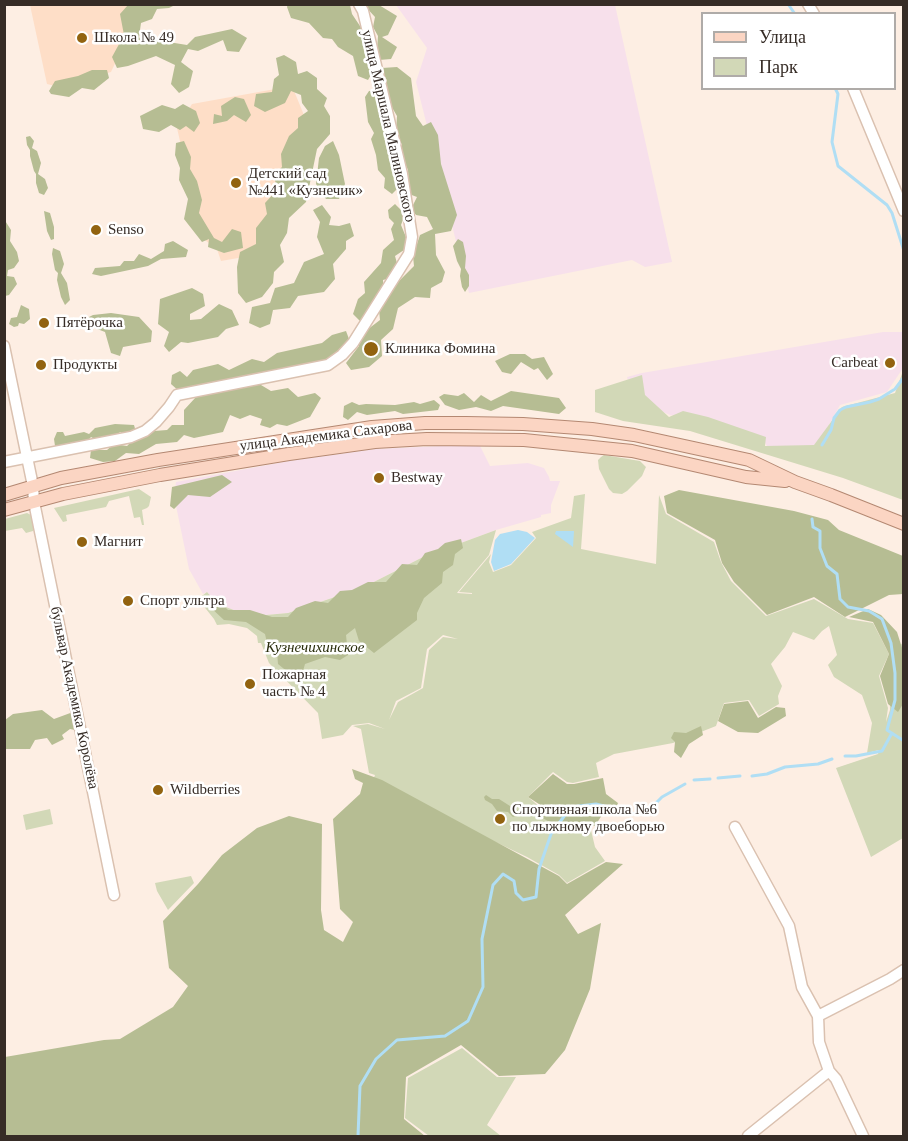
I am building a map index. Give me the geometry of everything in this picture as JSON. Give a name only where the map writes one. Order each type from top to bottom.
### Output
[{"type":"main road","name":"улица Академика Сахарова","points":[[4,495],[61,478],[146,462],[372,427],[425,423],[535,425],[634,435],[749,460],[795,482],[903,524]]},
{"type":"main road","name":"улица Академика Сахарова","points":[[4,510],[63,494],[160,475],[375,442],[427,439],[524,440],[632,451],[746,477],[795,482]]},
{"type":"street","name":"улица Маршала Малиновского","points":[[4,462],[131,437],[145,431],[156,422],[177,395],[328,365],[353,343],[409,254],[412,237],[402,174],[363,11],[359,4]]},
{"type":"street","points":[[854,90],[903,211]]},
{"type":"street","name":"бульвар Академика Королёва","points":[[4,346],[114,895]]},
{"type":"street","points":[[735,827],[789,926],[802,987],[818,1016],[819,1042],[829,1071],[836,1079],[863,1137]]},
{"type":"street","points":[[818,1016],[903,970]]},
{"type":"street","points":[[748,1137],[829,1071]]},
{"type":"shaded area","name":"Школа № 49","points":[[30,5],[142,5],[111,72],[59,87],[47,84]]},
{"type":"shaded area","points":[[396,5],[615,5],[672,262],[645,267],[632,260],[469,293],[416,82],[427,48]]},
{"type":"shaded area","name":"Детский сад №441 «Кузнечик»","points":[[292,86],[306,120],[255,255],[221,261],[217,249],[202,238],[177,128],[192,104]]},
{"type":"shaded area","points":[[883,332],[903,332],[903,368],[887,392],[840,405],[817,447],[768,448],[763,439],[670,415],[632,395],[627,377],[642,373]]},
{"type":"shaded area","points":[[480,446],[490,466],[528,463],[544,468],[550,481],[560,481],[551,505],[551,513],[496,530],[423,557],[364,587],[288,613],[266,615],[239,612],[218,604],[207,592],[203,594],[189,569],[174,496],[176,482],[289,461],[376,449]]},
{"type":"green space","points":[[288,4],[350,5],[352,14],[362,29],[372,73],[368,80],[358,76],[353,56],[338,47],[332,39],[323,38],[309,23],[291,18]]},
{"type":"green space","points":[[128,5],[175,5],[157,9],[152,19],[141,23],[139,37],[142,43],[156,40],[187,45],[195,37],[232,29],[247,38],[239,52],[227,51],[223,40],[198,51],[188,49],[181,62],[193,71],[189,87],[179,93],[171,84],[175,65],[156,56],[117,68],[112,57],[124,35],[120,14]]},
{"type":"green space","points":[[364,5],[379,5],[397,16],[388,35],[382,37],[397,47],[391,59],[379,60],[378,36],[373,27],[375,17]]},
{"type":"green space","points":[[284,55],[296,62],[298,74],[307,71],[317,78],[317,89],[327,98],[324,106],[330,116],[330,134],[317,149],[306,202],[289,218],[287,233],[280,245],[284,262],[274,272],[273,283],[262,297],[246,303],[238,293],[237,267],[240,252],[256,244],[256,228],[267,214],[265,203],[277,190],[274,175],[282,167],[281,154],[289,136],[298,128],[298,118],[308,111],[302,103],[301,95],[291,91],[285,103],[265,112],[254,106],[256,94],[272,92],[274,79],[279,75],[276,58]]},
{"type":"green space","points":[[397,67],[411,78],[416,116],[423,126],[431,122],[438,135],[441,164],[457,215],[451,231],[435,234],[436,255],[445,272],[442,282],[431,288],[430,298],[415,297],[398,308],[393,329],[381,340],[382,356],[369,367],[351,370],[346,363],[359,346],[359,336],[380,320],[379,310],[399,281],[414,266],[413,256],[420,235],[433,229],[427,217],[416,215],[411,209],[417,197],[409,194],[408,170],[400,153],[402,145],[396,132],[397,116],[390,104],[385,86],[387,80],[381,73],[382,68]]},
{"type":"green space","points":[[92,70],[107,70],[109,78],[94,90],[82,88],[69,97],[51,94],[49,91],[55,81]]},
{"type":"green space","points":[[377,90],[383,105],[383,130],[389,137],[389,150],[396,165],[398,188],[392,194],[384,188],[385,178],[378,170],[371,139],[374,133],[368,122],[365,97],[369,91]]},
{"type":"green space","points":[[235,97],[244,99],[251,115],[246,122],[234,115],[227,121],[213,124],[214,114],[222,116],[221,106]]},
{"type":"green space","points":[[183,104],[196,111],[200,123],[194,132],[186,126],[180,130],[171,125],[159,132],[143,129],[140,116],[162,105],[175,109]]},
{"type":"green space","points":[[30,136],[34,141],[32,148],[37,151],[41,163],[38,174],[45,179],[48,188],[44,195],[39,193],[36,183],[36,174],[27,145],[26,137]]},
{"type":"green space","points":[[184,141],[191,157],[190,169],[197,181],[202,200],[199,213],[214,238],[222,242],[232,229],[241,232],[243,248],[224,253],[208,247],[209,239],[202,242],[184,219],[188,199],[179,180],[180,168],[175,155],[176,143]]},
{"type":"green space","points":[[333,141],[339,155],[345,184],[339,199],[326,199],[316,184],[319,158],[325,146]]},
{"type":"green space","points":[[395,204],[405,214],[401,225],[408,242],[407,248],[395,256],[398,267],[394,277],[383,280],[384,299],[372,319],[360,321],[353,314],[358,299],[365,293],[364,282],[381,263],[383,250],[394,240],[391,229],[394,223],[389,218],[388,210]]},
{"type":"green space","points":[[322,205],[331,217],[329,225],[339,226],[350,223],[354,236],[346,241],[346,249],[333,264],[335,279],[324,292],[298,296],[290,308],[273,310],[270,324],[260,328],[249,323],[252,307],[270,303],[275,288],[294,283],[304,262],[324,254],[317,237],[320,222],[313,210]]},
{"type":"green space","points":[[44,211],[50,213],[54,227],[54,239],[51,240],[47,231]]},
{"type":"green space","points":[[4,219],[11,230],[10,241],[17,252],[19,261],[14,268],[8,270],[7,276],[14,277],[17,284],[9,295],[5,296]]},
{"type":"green space","points":[[458,239],[463,242],[466,256],[465,268],[469,275],[469,286],[465,292],[460,276],[461,269],[453,246]]},
{"type":"green space","points":[[173,241],[188,250],[186,257],[161,259],[148,266],[101,276],[92,274],[95,268],[120,266],[124,261],[134,261],[139,254],[151,259],[164,251],[165,244]]},
{"type":"green space","points":[[53,248],[60,251],[64,264],[61,273],[67,283],[70,300],[65,305],[57,280],[58,273],[55,270]]},
{"type":"green space","points":[[192,288],[203,294],[205,306],[190,314],[190,320],[201,319],[219,304],[232,310],[239,325],[226,329],[218,337],[188,343],[181,342],[169,352],[164,346],[169,332],[158,324],[160,299]]},
{"type":"green space","points":[[21,305],[29,309],[30,319],[14,327],[9,324],[11,318],[17,317]]},
{"type":"green space","points":[[111,313],[139,317],[152,331],[151,342],[123,347],[120,356],[111,353],[105,332],[92,327],[89,317]]},
{"type":"green space","points":[[346,331],[349,339],[332,360],[271,373],[261,385],[271,391],[288,388],[298,397],[315,393],[321,398],[310,417],[287,426],[277,424],[270,428],[260,425],[262,419],[250,415],[240,419],[230,415],[223,432],[194,438],[184,435],[177,442],[156,444],[139,454],[126,453],[115,461],[103,462],[90,458],[91,450],[107,450],[114,444],[127,446],[133,440],[154,431],[167,430],[172,425],[184,425],[184,410],[196,397],[192,391],[180,392],[171,384],[172,375],[180,371],[187,377],[193,370],[218,364],[229,370],[252,359],[264,362],[277,353],[322,343],[332,335]]},
{"type":"green space","points":[[510,354],[525,354],[532,359],[544,357],[553,374],[547,380],[538,368],[534,370],[521,362],[511,374],[502,372],[495,361]]},
{"type":"green space","points":[[903,371],[903,500],[843,478],[690,431],[623,421],[595,412],[595,390],[642,375],[645,395],[669,417],[683,411],[708,417],[766,437],[765,446],[814,445],[842,407],[895,393]]},
{"type":"green space","points":[[511,391],[559,398],[566,408],[559,414],[503,406],[491,411],[476,407],[459,410],[445,405],[439,397],[444,394],[458,396],[464,393],[474,402],[481,395],[491,401]]},
{"type":"green space","points":[[434,400],[440,405],[438,410],[403,414],[395,411],[367,415],[357,412],[348,420],[343,417],[344,406],[352,402],[359,405],[395,405],[414,402],[420,404]]},
{"type":"green space","points":[[115,424],[134,425],[136,432],[126,435],[120,432],[116,437],[98,441],[91,437],[85,444],[69,447],[55,446],[54,439],[57,432],[63,432],[65,436],[84,432],[89,434],[95,428]]},
{"type":"green space","points":[[604,455],[640,461],[646,467],[642,476],[627,491],[622,494],[613,493],[599,469],[598,460]]},
{"type":"green space","points":[[222,475],[232,482],[210,497],[188,495],[174,509],[170,506],[172,487]]},
{"type":"green space","points":[[139,489],[151,497],[149,506],[142,510],[144,525],[140,517],[134,518],[129,496],[109,501],[106,507],[66,515],[67,521],[63,522],[54,508]]},
{"type":"green space","points":[[679,490],[794,511],[828,520],[839,530],[903,556],[903,594],[889,595],[845,617],[814,597],[767,615],[734,582],[722,563],[715,540],[667,513],[664,496]]},
{"type":"green space","points":[[585,494],[581,549],[656,564],[659,495],[666,514],[714,542],[731,581],[766,616],[814,599],[848,619],[873,623],[889,654],[879,676],[888,708],[886,722],[890,710],[889,661],[903,642],[903,838],[871,857],[836,768],[878,754],[879,750],[867,753],[872,723],[862,695],[834,677],[828,665],[837,655],[829,626],[814,640],[793,632],[785,647],[771,664],[782,686],[778,696],[779,704],[759,716],[749,700],[724,703],[716,726],[673,743],[614,754],[596,763],[599,777],[573,783],[567,782],[553,772],[528,797],[540,807],[539,811],[570,828],[580,824],[590,826],[595,847],[605,861],[567,883],[559,875],[527,857],[372,783],[375,775],[369,773],[361,729],[353,726],[368,724],[385,729],[369,723],[352,725],[343,735],[322,739],[318,713],[269,663],[261,643],[258,643],[257,636],[247,628],[229,624],[217,625],[198,599],[207,592],[218,604],[239,612],[266,615],[288,613],[364,587],[423,557],[496,530],[489,555],[457,593],[472,594],[459,592],[491,554],[489,562],[493,572],[511,565],[536,538],[532,532],[571,518],[574,496]],"holes":[[[443,635],[458,639],[443,637],[429,650],[423,688],[398,702],[389,720],[396,701],[421,688],[427,649]]]},
{"type":"green space","points":[[27,513],[33,516],[36,526],[33,531],[26,533],[22,528],[5,531],[5,519]]},
{"type":"green space","name":"Кузнечихинское","points":[[461,539],[463,548],[455,554],[453,565],[443,572],[442,583],[424,598],[417,613],[417,620],[374,653],[359,641],[355,628],[346,635],[348,655],[340,660],[325,657],[305,664],[303,671],[289,673],[278,664],[277,652],[267,643],[265,634],[246,622],[224,620],[209,606],[208,599],[216,598],[228,610],[250,610],[272,617],[288,617],[296,608],[315,601],[328,603],[340,591],[352,590],[368,582],[386,582],[402,564],[417,565],[425,553],[438,549],[445,543]]},
{"type":"green space","points":[[868,609],[881,615],[897,632],[903,651],[903,704],[898,712],[888,704],[880,676],[889,654],[873,622],[849,617]]},
{"type":"green space","points":[[748,701],[758,718],[776,707],[785,708],[786,716],[758,733],[738,732],[718,721],[724,704]]},
{"type":"green space","points":[[42,710],[54,719],[73,712],[81,723],[75,730],[70,729],[62,735],[64,739],[52,745],[47,738],[35,740],[30,749],[5,749],[5,720],[13,714]]},
{"type":"green space","points":[[701,726],[703,735],[689,744],[681,758],[674,752],[675,742],[671,738],[674,732],[686,733]]},
{"type":"green space","points":[[352,769],[382,780],[559,876],[567,884],[606,862],[623,864],[565,915],[578,934],[601,923],[590,989],[565,1050],[545,1074],[499,1076],[461,1045],[406,1077],[404,1119],[425,1136],[5,1136],[5,1057],[120,1039],[173,1007],[188,986],[169,968],[163,921],[222,855],[257,828],[289,816],[322,824],[321,910],[324,930],[343,942],[353,922],[340,909],[333,819],[360,794],[363,783],[355,779]]},
{"type":"green space","points":[[553,774],[567,784],[603,778],[606,794],[618,803],[614,813],[602,815],[595,826],[580,823],[562,829],[539,816],[542,806],[528,797]]},
{"type":"green space","points":[[486,795],[516,807],[519,814],[513,817],[508,812],[497,811],[485,800]]},
{"type":"green space","points":[[50,809],[53,824],[26,830],[23,815]]},
{"type":"green space","points":[[191,876],[194,883],[168,910],[155,883]]},
{"type":"green space","points":[[462,1048],[497,1077],[516,1077],[487,1125],[501,1136],[429,1136],[405,1118],[408,1078]]},
{"type":"water","points":[[518,530],[527,532],[535,538],[511,564],[494,571],[491,562],[495,540],[500,534]]},
{"type":"water","points":[[556,531],[574,531],[573,547],[555,534]]},
{"type":"waterway","points":[[788,4],[794,12]]},
{"type":"waterway","points":[[836,90],[838,94],[832,142],[838,166],[887,205],[892,213],[904,251]]},
{"type":"waterway","points":[[822,445],[840,410],[879,399],[895,389],[904,377]]},
{"type":"waterway","points":[[812,519],[813,527],[820,531],[820,548],[827,566],[837,574],[840,599],[848,607],[869,611],[882,619],[891,643],[895,673],[895,700],[887,730],[904,741]]},
{"type":"waterway","points":[[845,756],[882,751],[892,733]]},
{"type":"waterway","points":[[752,776],[767,774],[785,767],[818,764],[832,759]]},
{"type":"waterway","points":[[718,778],[740,776]]},
{"type":"waterway","points":[[694,780],[710,779]]},
{"type":"waterway","points":[[358,1136],[360,1086],[376,1059],[397,1040],[445,1036],[468,1021],[483,987],[482,939],[493,885],[503,874],[514,881],[516,893],[523,900],[536,897],[539,869],[551,834],[571,807],[596,804],[635,814],[650,809],[662,797],[685,784]]},
{"type":"place","name":"Школа № 49","points":[[82,38]]},
{"type":"place","name":"Детский сад №441 «Кузнечик»","points":[[236,183]]},
{"type":"place","name":"Senso","points":[[96,230]]},
{"type":"place","name":"Пятёрочка","points":[[44,323]]},
{"type":"place","name":"Клиника Фомина","points":[[371,349]]},
{"type":"place","name":"Carbeat","points":[[890,363]]},
{"type":"place","name":"Продукты","points":[[41,365]]},
{"type":"place","name":"Bestway","points":[[379,478]]},
{"type":"place","name":"Магнит","points":[[82,542]]},
{"type":"place","name":"Спорт ультра","points":[[128,601]]},
{"type":"place","name":"Пожарная часть № 4","points":[[250,684]]},
{"type":"place","name":"Wildberries","points":[[158,790]]},
{"type":"place","name":"Спортивная школа №6 по лыжному двоеборью","points":[[500,819]]}]
